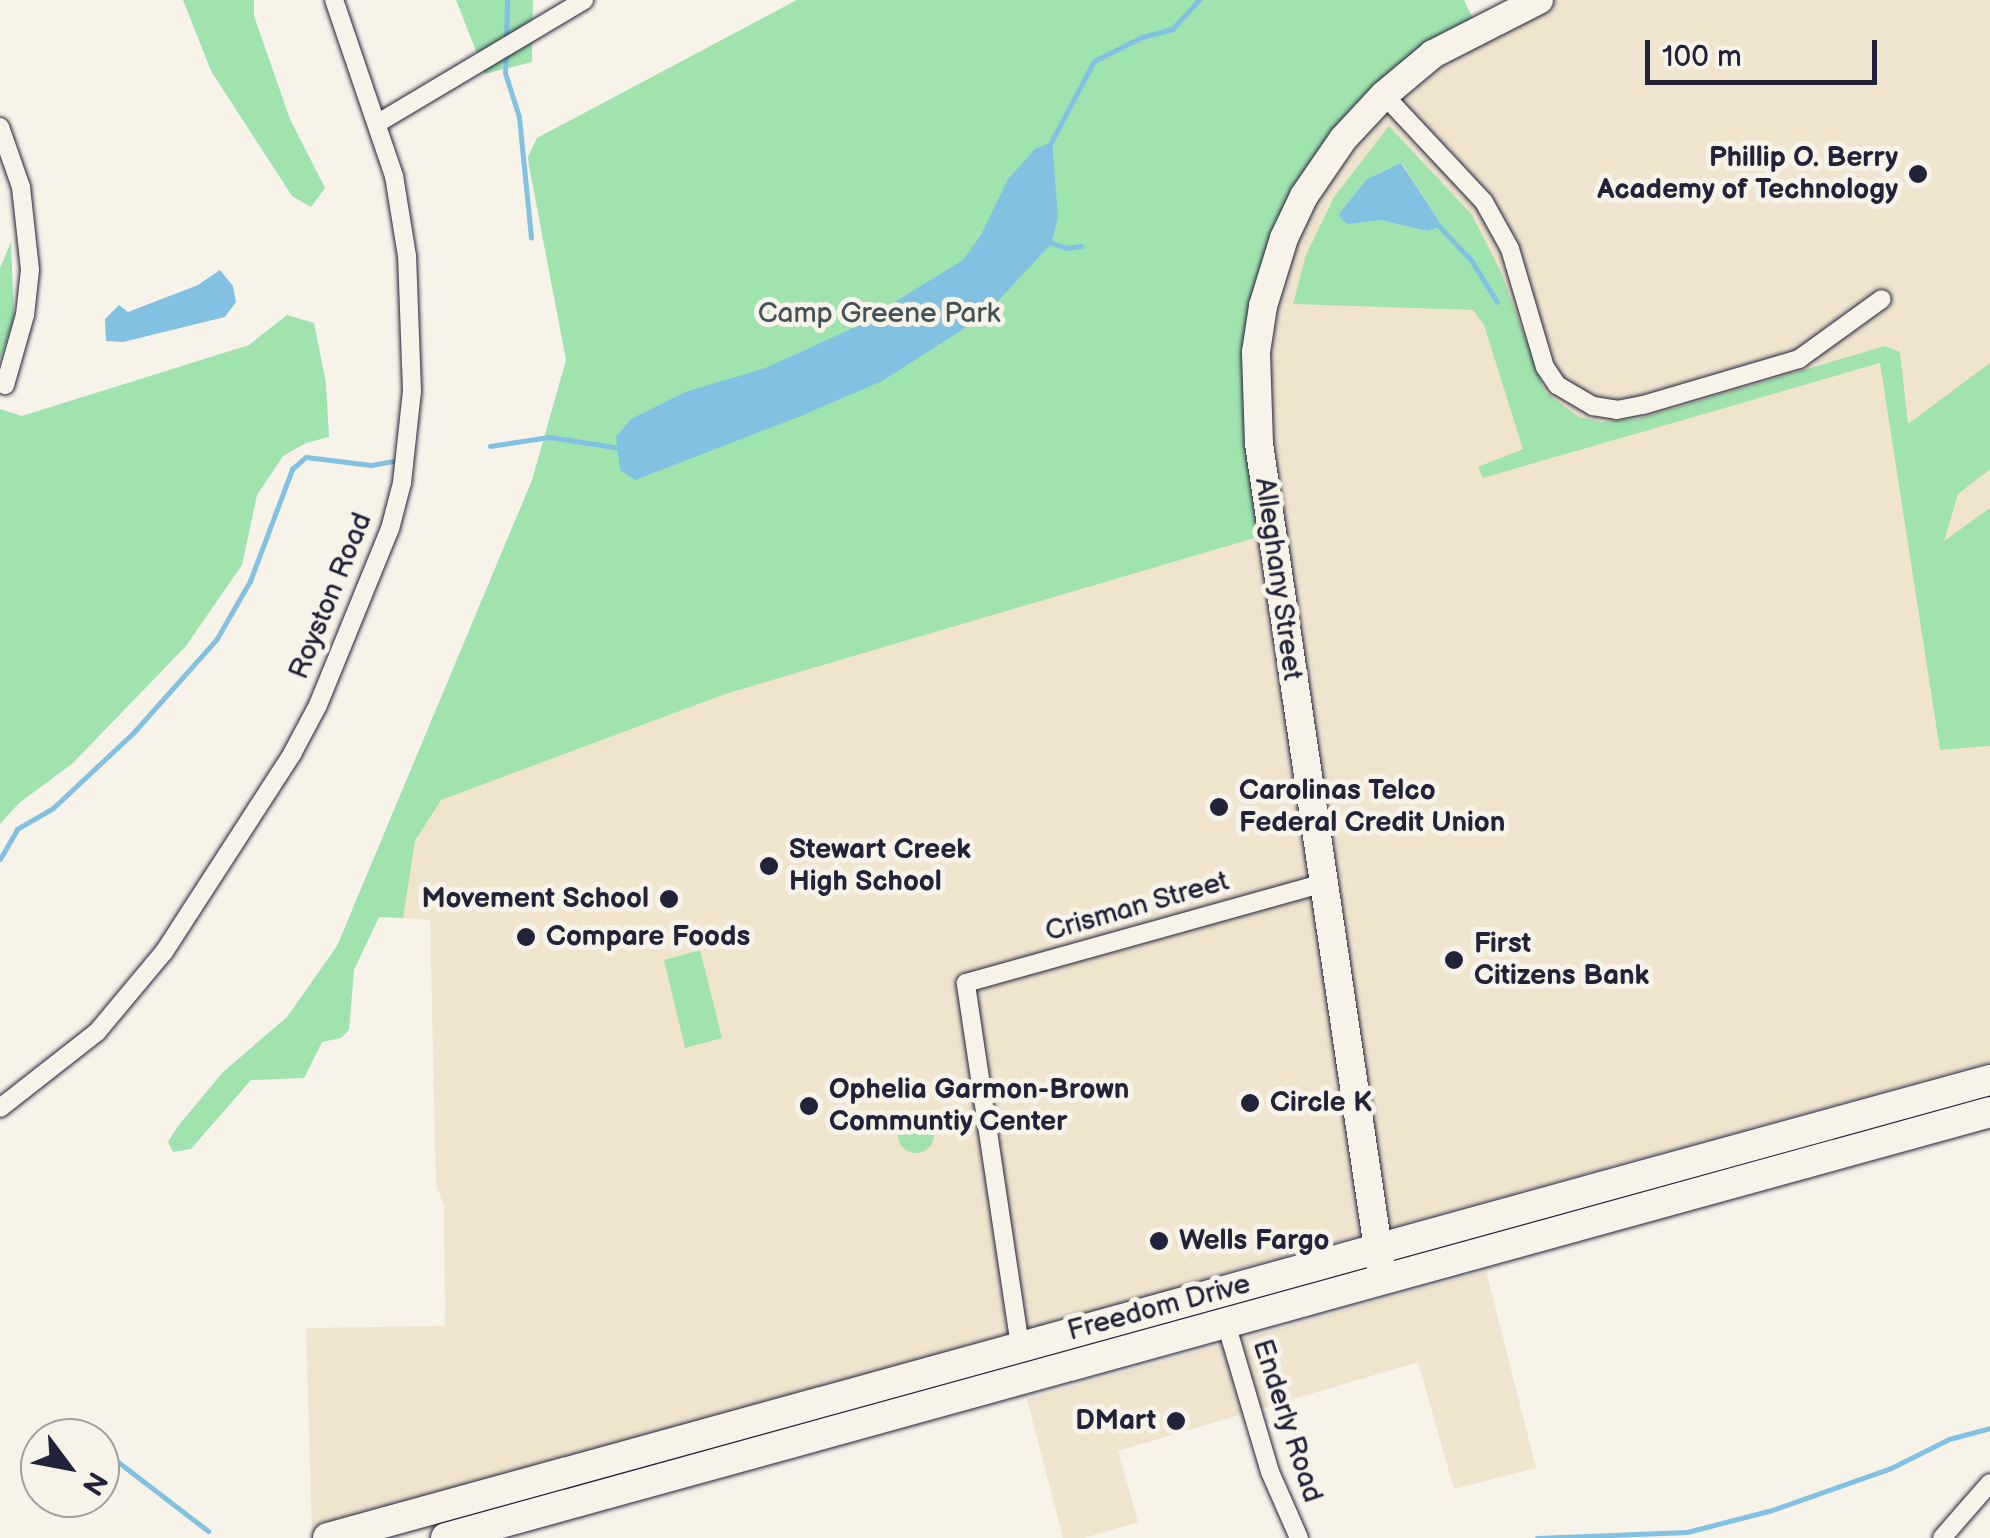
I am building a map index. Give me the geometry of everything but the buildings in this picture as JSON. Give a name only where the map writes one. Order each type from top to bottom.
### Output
[{"type":"main road","name":"Freedom Drive","points":[[328,1538],[1981,1082]]},
{"type":"main road","points":[[1981,1082],[1984,1114]]},
{"type":"main road","name":"Freedom Drive","points":[[460,1534],[1225,1320],[1984,1114]]},
{"type":"main road","points":[[870,1419],[908,1396],[1012,1368],[1020,1346]]},
{"type":"main road","points":[[460,1534],[480,1511],[545,1493],[578,1469]]},
{"type":"street","name":"Royston Road","points":[[0,1108],[96,1032],[164,952],[292,754],[379,559],[402,484],[412,391],[407,256],[394,176],[334,0]]},
{"type":"street","points":[[378,122],[584,0]]},
{"type":"street","name":"Alleghany Street","points":[[1383,1277],[1258,444],[1256,352],[1274,266],[1304,196],[1343,138],[1384,95],[1433,54],[1540,0]]},
{"type":"street","points":[[1384,95],[1484,202],[1510,249],[1545,367],[1557,385],[1592,406],[1617,410],[1799,359],[1882,299]]},
{"type":"street","points":[[0,127],[21,188],[30,270],[26,316],[5,384]]},
{"type":"street","name":"Crisman Street","points":[[1020,1346],[966,983],[1324,884]]},
{"type":"street","name":"Enderly Road","points":[[1225,1320],[1270,1472],[1299,1538]]},
{"type":"street","points":[[1942,1538],[1990,1483]]},
{"type":"shaded area","points":[[1542,0],[1990,0],[1990,1062],[1377,1231],[1262,446],[1275,266],[1372,108]]},
{"type":"shaded area","points":[[1268,534],[1370,1233],[1212,1276],[1023,1341],[459,1497],[312,1533],[306,1328],[445,1326],[444,1206],[436,1185],[430,920],[369,916],[430,761]]},
{"type":"shaded area","points":[[1486,1271],[1536,1468],[1454,1489],[1418,1362],[1118,1451],[1138,1522],[1084,1538],[1063,1538],[1027,1399]]},
{"type":"green space","points":[[183,0],[254,0],[254,16],[290,119],[325,188],[311,207],[292,196],[211,71]]},
{"type":"green space","points":[[456,0],[533,0],[532,62],[485,74]]},
{"type":"green space","name":"Camp Greene Park","points":[[797,0],[1464,0],[1477,27],[1343,135],[1261,307],[1268,534],[728,693],[441,800],[415,841],[403,918],[379,917],[354,970],[349,1030],[341,1038],[322,1042],[304,1078],[251,1080],[191,1149],[173,1152],[168,1142],[178,1126],[223,1072],[287,1017],[337,946],[532,480],[566,360],[529,166],[528,157],[537,138]]},
{"type":"green space","points":[[1389,126],[1472,215],[1501,272],[1545,392],[1579,417],[1601,422],[1638,419],[1885,346],[1900,352],[1908,424],[1990,363],[1990,469],[1958,494],[1944,541],[1990,508],[1990,746],[1940,750],[1880,363],[1483,478],[1478,467],[1523,449],[1484,325],[1473,310],[1293,304],[1306,255],[1334,197]],"holes":[[[1402,163],[1439,221],[1437,228],[1427,231],[1380,220],[1374,175]]]},
{"type":"green space","points":[[11,242],[14,318],[0,360],[0,268]]},
{"type":"green space","points":[[287,315],[314,323],[326,383],[329,437],[306,443],[283,456],[257,495],[242,565],[186,646],[72,764],[19,803],[0,824],[0,409],[22,416],[249,345]]},
{"type":"green space","points":[[700,950],[722,1038],[685,1048],[664,960]]},
{"type":"green space","points":[[916,1117],[929,1122],[934,1135],[929,1148],[916,1153],[903,1148],[898,1135],[903,1122]]},
{"type":"water","points":[[1052,142],[1058,218],[1051,244],[984,316],[882,381],[796,418],[635,480],[620,470],[616,437],[631,419],[685,392],[763,369],[849,330],[963,260],[981,235],[1008,179],[1035,149]]},
{"type":"water","points":[[1401,163],[1439,221],[1437,228],[1427,231],[1380,220],[1348,224],[1341,219],[1339,214],[1367,179]]},
{"type":"water","points":[[220,270],[233,286],[236,302],[225,317],[123,342],[106,341],[105,319],[119,305],[128,312],[198,285]]},
{"type":"waterway","points":[[506,41],[507,0]]},
{"type":"waterway","points":[[1049,146],[1094,61],[1142,37],[1172,29],[1199,0]]},
{"type":"waterway","points":[[506,54],[505,73],[519,117],[531,237]]},
{"type":"waterway","points":[[1435,222],[1471,260],[1497,302]]},
{"type":"waterway","points":[[1046,241],[1066,248],[1081,246]]},
{"type":"waterway","points":[[490,446],[549,437],[620,448]]},
{"type":"waterway","points":[[0,859],[17,829],[53,808],[133,733],[216,640],[250,581],[292,469],[306,457],[371,465],[399,460]]},
{"type":"waterway","points":[[1537,1538],[1687,1532],[1772,1510],[1891,1468],[1949,1439],[1990,1428]]},
{"type":"waterway","points":[[120,1463],[208,1531]]},
{"type":"place","name":"Phillip O. Berry Academy of Technology","points":[[1918,174]]},
{"type":"place","name":"Carolinas Telco Federal Credit Union","points":[[1219,807]]},
{"type":"place","name":"Stewart Creek High School","points":[[769,866]]},
{"type":"place","name":"Movement School","points":[[669,899]]},
{"type":"place","name":"Compare Foods","points":[[526,937]]},
{"type":"place","name":"First Citizens Bank","points":[[1454,960]]},
{"type":"place","name":"Circle K","points":[[1250,1103]]},
{"type":"place","name":"Ophelia Garmon-Brown Communtiy Center","points":[[809,1106]]},
{"type":"place","name":"Wells Fargo","points":[[1159,1241]]},
{"type":"place","name":"DMart","points":[[1176,1421]]}]
